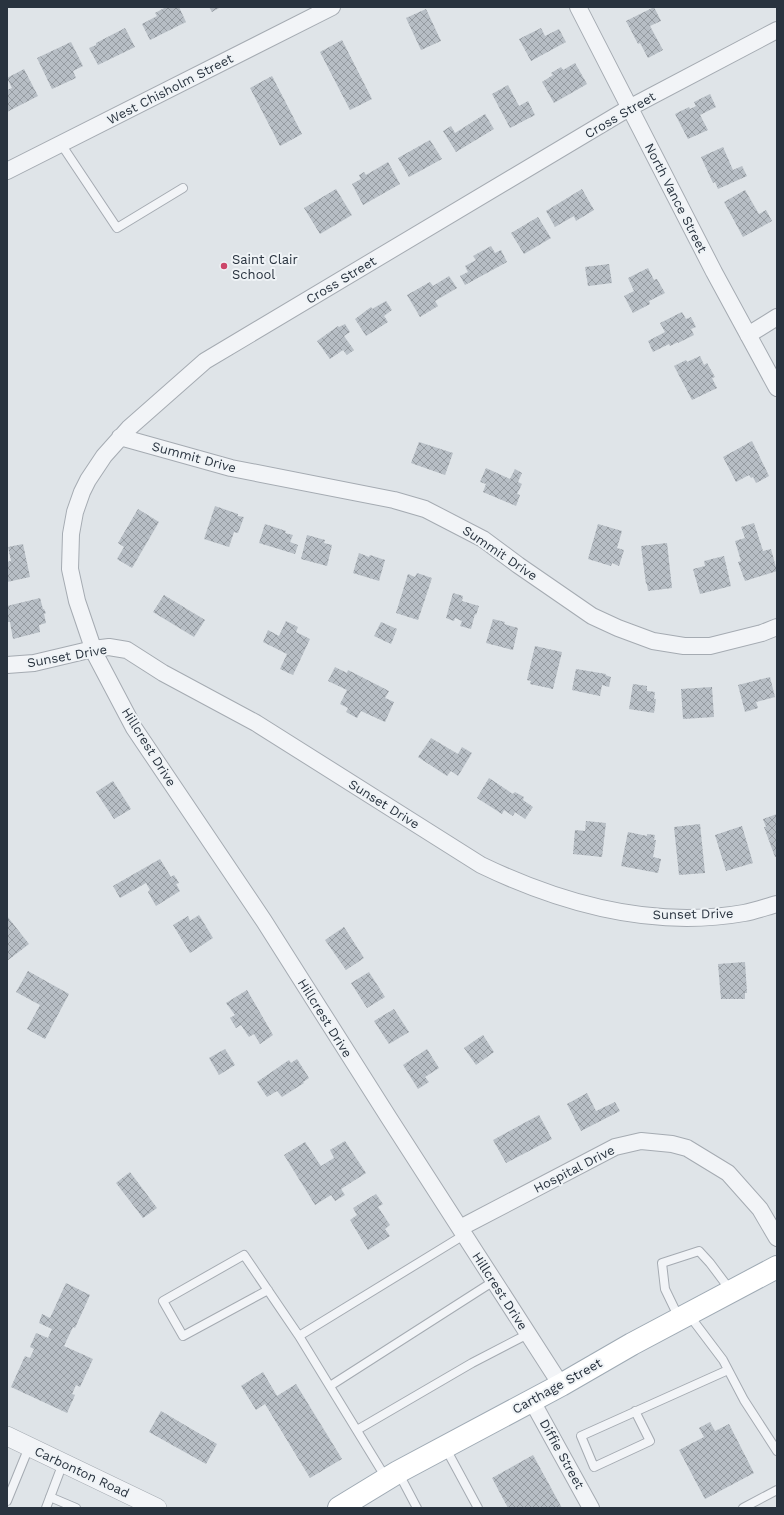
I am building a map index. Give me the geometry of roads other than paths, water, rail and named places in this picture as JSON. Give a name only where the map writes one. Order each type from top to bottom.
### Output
[{"type":"main road","name":"Carthage Street","points":[[339,1508],[392,1475],[532,1401],[777,1267]]},
{"type":"street","name":"West Chisholm Street","points":[[7,172],[332,7]]},
{"type":"street","name":"North Vance Street","points":[[578,7],[714,272],[777,388]]},
{"type":"street","name":"Cross Street","points":[[93,650],[77,601],[70,569],[71,534],[75,512],[88,480],[104,456],[129,428],[205,361],[629,108],[777,30]]},
{"type":"street","points":[[748,335],[777,317]]},
{"type":"street","name":"Summit Drive","points":[[120,437],[230,468],[394,500],[425,509],[483,539],[592,616],[618,628],[653,641],[684,646],[710,646],[762,633],[777,627]]},
{"type":"street","name":"Sunset Drive","points":[[7,665],[34,663],[93,650],[109,648],[127,650],[163,673],[256,723],[481,865],[533,888],[570,901],[656,917],[723,916],[746,913],[777,904]]},
{"type":"street","name":"Hillcrest Drive","points":[[93,650],[134,728],[264,921],[561,1385]]},
{"type":"street","name":"Hospital Drive","points":[[462,1231],[616,1147],[641,1141],[656,1141],[687,1148],[728,1173],[760,1209],[777,1238]]},
{"type":"street","name":"Diffie Street","points":[[532,1401],[591,1508]]},
{"type":"street","name":"Carbonton Road","points":[[7,1436],[157,1508]]},
{"type":"lane","points":[[61,144],[117,228],[183,188]]},
{"type":"lane","points":[[299,1336],[462,1231]]},
{"type":"lane","points":[[731,1292],[700,1251],[662,1263],[665,1289],[684,1317],[723,1360],[744,1400],[777,1451]]},
{"type":"lane","points":[[268,1290],[183,1336],[163,1300],[244,1255],[268,1290],[299,1336],[357,1430],[417,1508]]},
{"type":"lane","points":[[330,1386],[494,1281]]},
{"type":"lane","points":[[357,1430],[472,1363],[528,1334]]},
{"type":"lane","points":[[636,1411],[650,1441],[594,1467],[581,1436],[636,1411],[728,1370]]},
{"type":"lane","points":[[445,1446],[478,1508]]},
{"type":"lane","points":[[7,1501],[30,1447]]},
{"type":"lane","points":[[46,1508],[63,1463]]},
{"type":"lane","points":[[743,1508],[777,1490]]},
{"type":"lane","points":[[50,1496],[76,1508]]},
{"type":"place","name":"Saint Clair School","points":[[224,266]]}]
